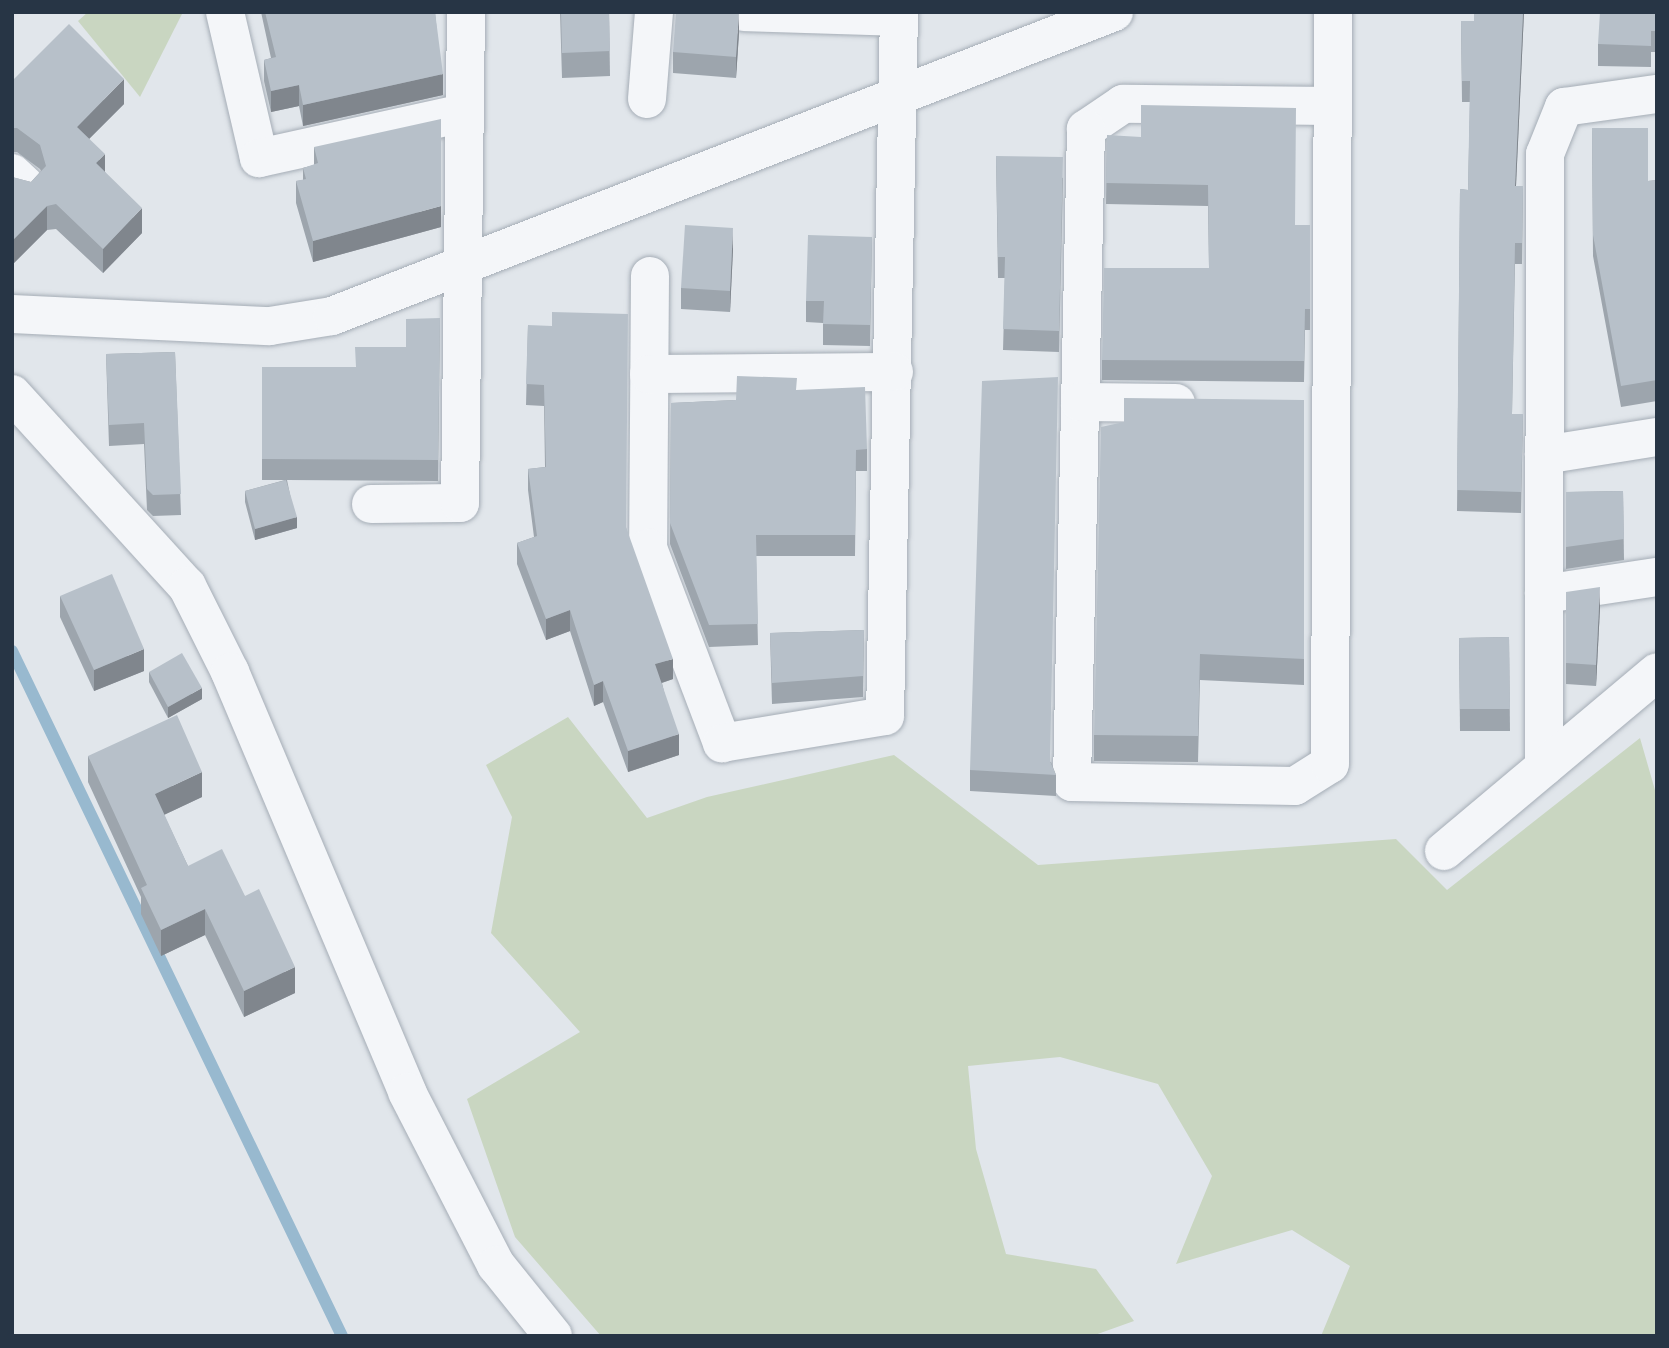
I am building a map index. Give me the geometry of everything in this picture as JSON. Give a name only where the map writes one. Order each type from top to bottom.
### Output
[{"type":"street","points":[[225,12],[259,159],[464,113]]},
{"type":"street","points":[[371,504],[460,503],[466,12]]},
{"type":"street","points":[[647,99],[654,12]]},
{"type":"street","points":[[650,276],[648,548],[722,743],[886,716],[902,96],[899,14],[744,12]]},
{"type":"street","points":[[12,314],[270,326],[332,316],[461,270],[1114,12]]},
{"type":"street","points":[[1330,106],[1123,104],[1086,129],[1072,782],[1295,786],[1330,764],[1330,106],[1333,12]]},
{"type":"street","points":[[1544,767],[1545,154],[1564,107],[1657,93]]},
{"type":"street","points":[[649,374],[894,372]]},
{"type":"street","points":[[12,394],[187,586],[230,672],[407,1092],[496,1265],[553,1336]]},
{"type":"street","points":[[1080,402],[1219,403]]},
{"type":"street","points":[[1288,404],[1330,404]]},
{"type":"street","points":[[1544,455],[1657,437]]},
{"type":"street","points":[[1544,594],[1657,577]]},
{"type":"street","points":[[1444,851],[1657,672]]},
{"type":"green space","points":[[88,12],[183,12],[140,97],[78,21]]},
{"type":"green space","points":[[568,717],[647,818],[707,797],[894,755],[1038,865],[1396,839],[1447,890],[1640,738],[1657,797],[1657,1336],[1321,1336],[1350,1266],[1292,1230],[1176,1264],[1212,1176],[1158,1084],[1060,1057],[968,1066],[976,1149],[1006,1254],[1096,1269],[1134,1321],[1092,1336],[601,1336],[515,1237],[467,1099],[580,1032],[491,933],[512,817],[486,765]]},
{"type":"building","points":[[265,12],[435,12],[443,74],[303,105],[299,85],[271,91],[264,60],[276,57]]},
{"type":"building","points":[[561,12],[609,12],[610,51],[562,53]]},
{"type":"building","points":[[676,12],[739,12],[736,57],[673,52]]},
{"type":"building","points":[[1474,12],[1523,12],[1515,186],[1523,186],[1522,243],[1515,243],[1512,414],[1523,414],[1521,492],[1457,490],[1460,189],[1468,190],[1470,81],[1462,81],[1461,21],[1474,21]]},
{"type":"building","points":[[1600,12],[1657,12],[1657,31],[1651,31],[1651,46],[1598,44]]},
{"type":"building","points":[[69,24],[124,79],[77,127],[105,154],[96,163],[142,208],[103,249],[56,204],[47,206],[12,241],[12,177],[31,182],[46,166],[40,145],[17,128],[12,128],[12,80]]},
{"type":"building","points":[[1141,105],[1296,108],[1295,225],[1310,225],[1310,309],[1305,309],[1304,361],[1102,360],[1104,268],[1209,268],[1208,185],[1106,183],[1107,135],[1141,137]]},
{"type":"building","points":[[441,119],[441,206],[313,241],[296,181],[306,179],[303,168],[318,163],[314,147]]},
{"type":"building","points":[[1592,128],[1648,128],[1648,181],[1657,180],[1657,380],[1621,386],[1593,235]]},
{"type":"building","points":[[996,156],[1063,157],[1059,331],[1003,329],[1005,257],[998,257]]},
{"type":"building","points":[[685,225],[733,228],[730,291],[681,288]]},
{"type":"building","points":[[808,235],[872,237],[870,325],[823,324],[824,301],[806,301]]},
{"type":"building","points":[[552,312],[628,314],[626,527],[673,659],[655,664],[679,734],[628,751],[603,681],[594,685],[570,610],[546,619],[517,543],[537,536],[528,469],[546,467],[544,385],[526,384],[528,325],[552,326]]},
{"type":"building","points":[[440,318],[438,460],[262,459],[262,367],[356,367],[355,347],[406,347],[406,319]]},
{"type":"building","points":[[175,352],[181,494],[153,495],[147,489],[144,423],[109,425],[106,354]]},
{"type":"building","points":[[737,376],[797,378],[796,390],[865,387],[867,449],[856,450],[855,535],[756,535],[758,624],[709,625],[670,523],[671,403],[736,400]]},
{"type":"building","points":[[1058,377],[1050,761],[1056,775],[970,770],[982,381]]},
{"type":"building","points":[[1124,398],[1304,400],[1304,659],[1200,654],[1198,736],[1094,735],[1101,427],[1124,422]]},
{"type":"building","points":[[286,480],[297,517],[255,529],[245,491]]},
{"type":"building","points":[[1623,491],[1624,539],[1566,547],[1566,492]]},
{"type":"building","points":[[112,574],[144,649],[94,670],[60,596]]},
{"type":"building","points":[[1600,587],[1596,665],[1566,663],[1566,592]]},
{"type":"building","points":[[864,630],[863,676],[772,683],[770,633]]},
{"type":"building","points":[[1509,637],[1510,709],[1460,709],[1459,638]]},
{"type":"building","points":[[182,653],[202,688],[168,707],[149,672]]},
{"type":"building","points":[[177,715],[202,772],[155,794],[188,866],[222,849],[245,896],[259,889],[295,967],[244,991],[205,909],[161,930],[141,888],[147,885],[88,756]]},
{"type":"waterway","points":[[12,651],[342,1336]]}]
